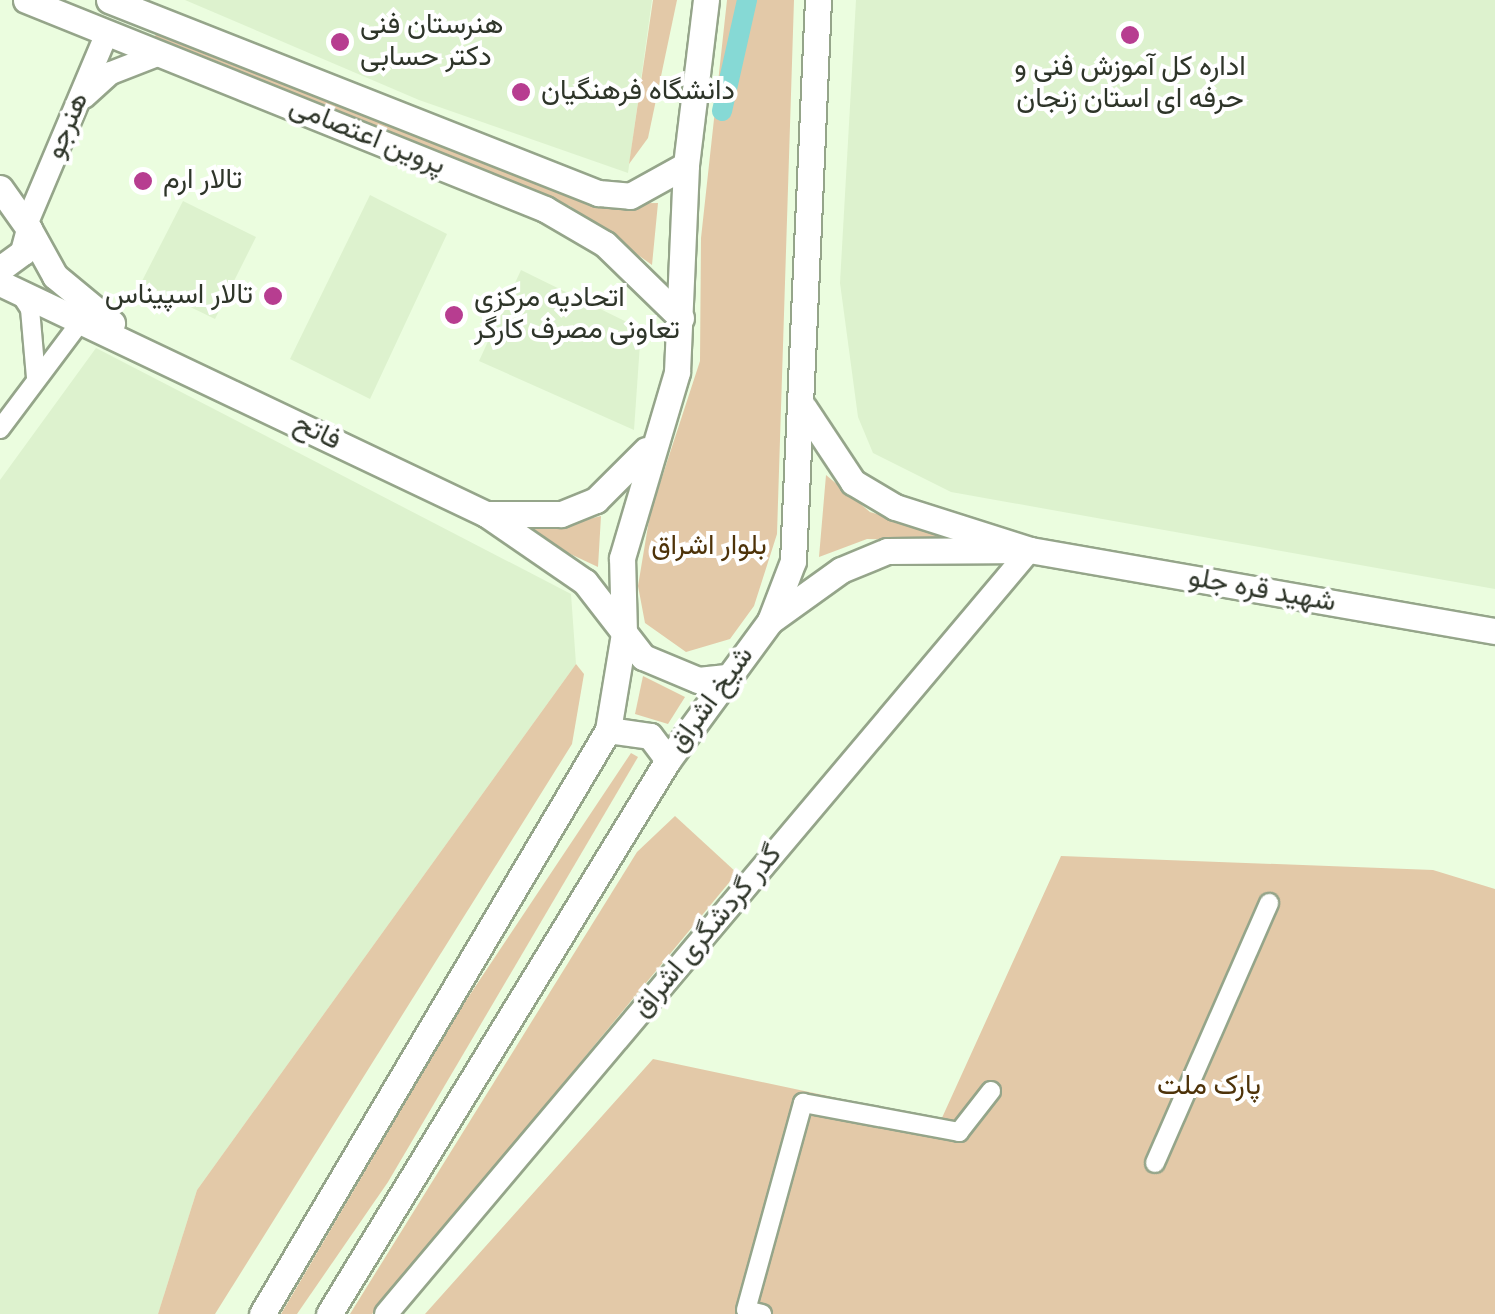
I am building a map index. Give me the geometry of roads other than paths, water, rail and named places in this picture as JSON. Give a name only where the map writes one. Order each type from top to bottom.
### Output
[{"type":"main road","name":"پروین اعتصامی","points":[[26,0],[545,209],[605,244],[681,318]]},
{"type":"main road","points":[[262,1314],[608,730],[624,634],[622,558],[652,444],[677,372],[686,165],[706,0]]},
{"type":"main road","name":"شیخ اشراق","points":[[329,1314],[668,760],[770,621],[793,561],[818,0]]},
{"type":"main road","name":"پروین اعتصامی","points":[[114,2],[598,192],[630,196],[686,165]]},
{"type":"main road","points":[[108,33],[114,2]]},
{"type":"main road","points":[[0,188],[28,224],[54,276],[147,352]]},
{"type":"main road","points":[[0,270],[24,252],[28,224]]},
{"type":"main road","points":[[10,287],[147,352]]},
{"type":"main road","name":"فاتح","points":[[147,352],[486,514],[585,582],[624,634],[668,673],[728,677]]},
{"type":"main road","points":[[800,399],[820,444],[852,482],[895,508],[1030,550]]},
{"type":"main road","points":[[486,514],[562,514],[596,500],[652,444]]},
{"type":"main road","points":[[770,621],[841,570],[887,551],[1030,550]]},
{"type":"main road","name":"شهید قره جلو","points":[[1030,550],[1495,631]]},
{"type":"main road","points":[[608,730],[650,736],[668,760]]},
{"type":"street","name":"هنرجو","points":[[28,224],[108,33]]},
{"type":"street","points":[[78,103],[111,73],[160,54]]},
{"type":"street","points":[[10,287],[30,309],[36,376]]},
{"type":"street","points":[[0,430],[36,376],[81,320]]},
{"type":"street","name":"گدر گردشگری اشراق","points":[[386,1314],[1030,550]]},
{"type":"street","points":[[1155,1164],[1269,903]]},
{"type":"street","points":[[751,1313],[804,1104],[959,1132],[991,1092]]},
{"type":"waterway","points":[[722,111],[747,0]]},
{"type":"place","name":"اداره کل آموزش فنی و حرفه ای استان زنجان","points":[[1130,35]]},
{"type":"place","name":"هنرستان فنی دکتر حسابی","points":[[340,42]]},
{"type":"place","name":"دانشگاه فرهنگیان","points":[[521,92]]},
{"type":"place","name":"تالار ارم","points":[[143,181]]},
{"type":"place","name":"تالار اسپیناس","points":[[273,296]]},
{"type":"place","name":"اتحادیه مرکزی تعاونی مصرف کارگر","points":[[454,315]]},
{"type":"park label","name":"بلوار اشراق","points":[[709,547]]},
{"type":"park label","name":"پارک ملت","points":[[1209,1087]]}]
